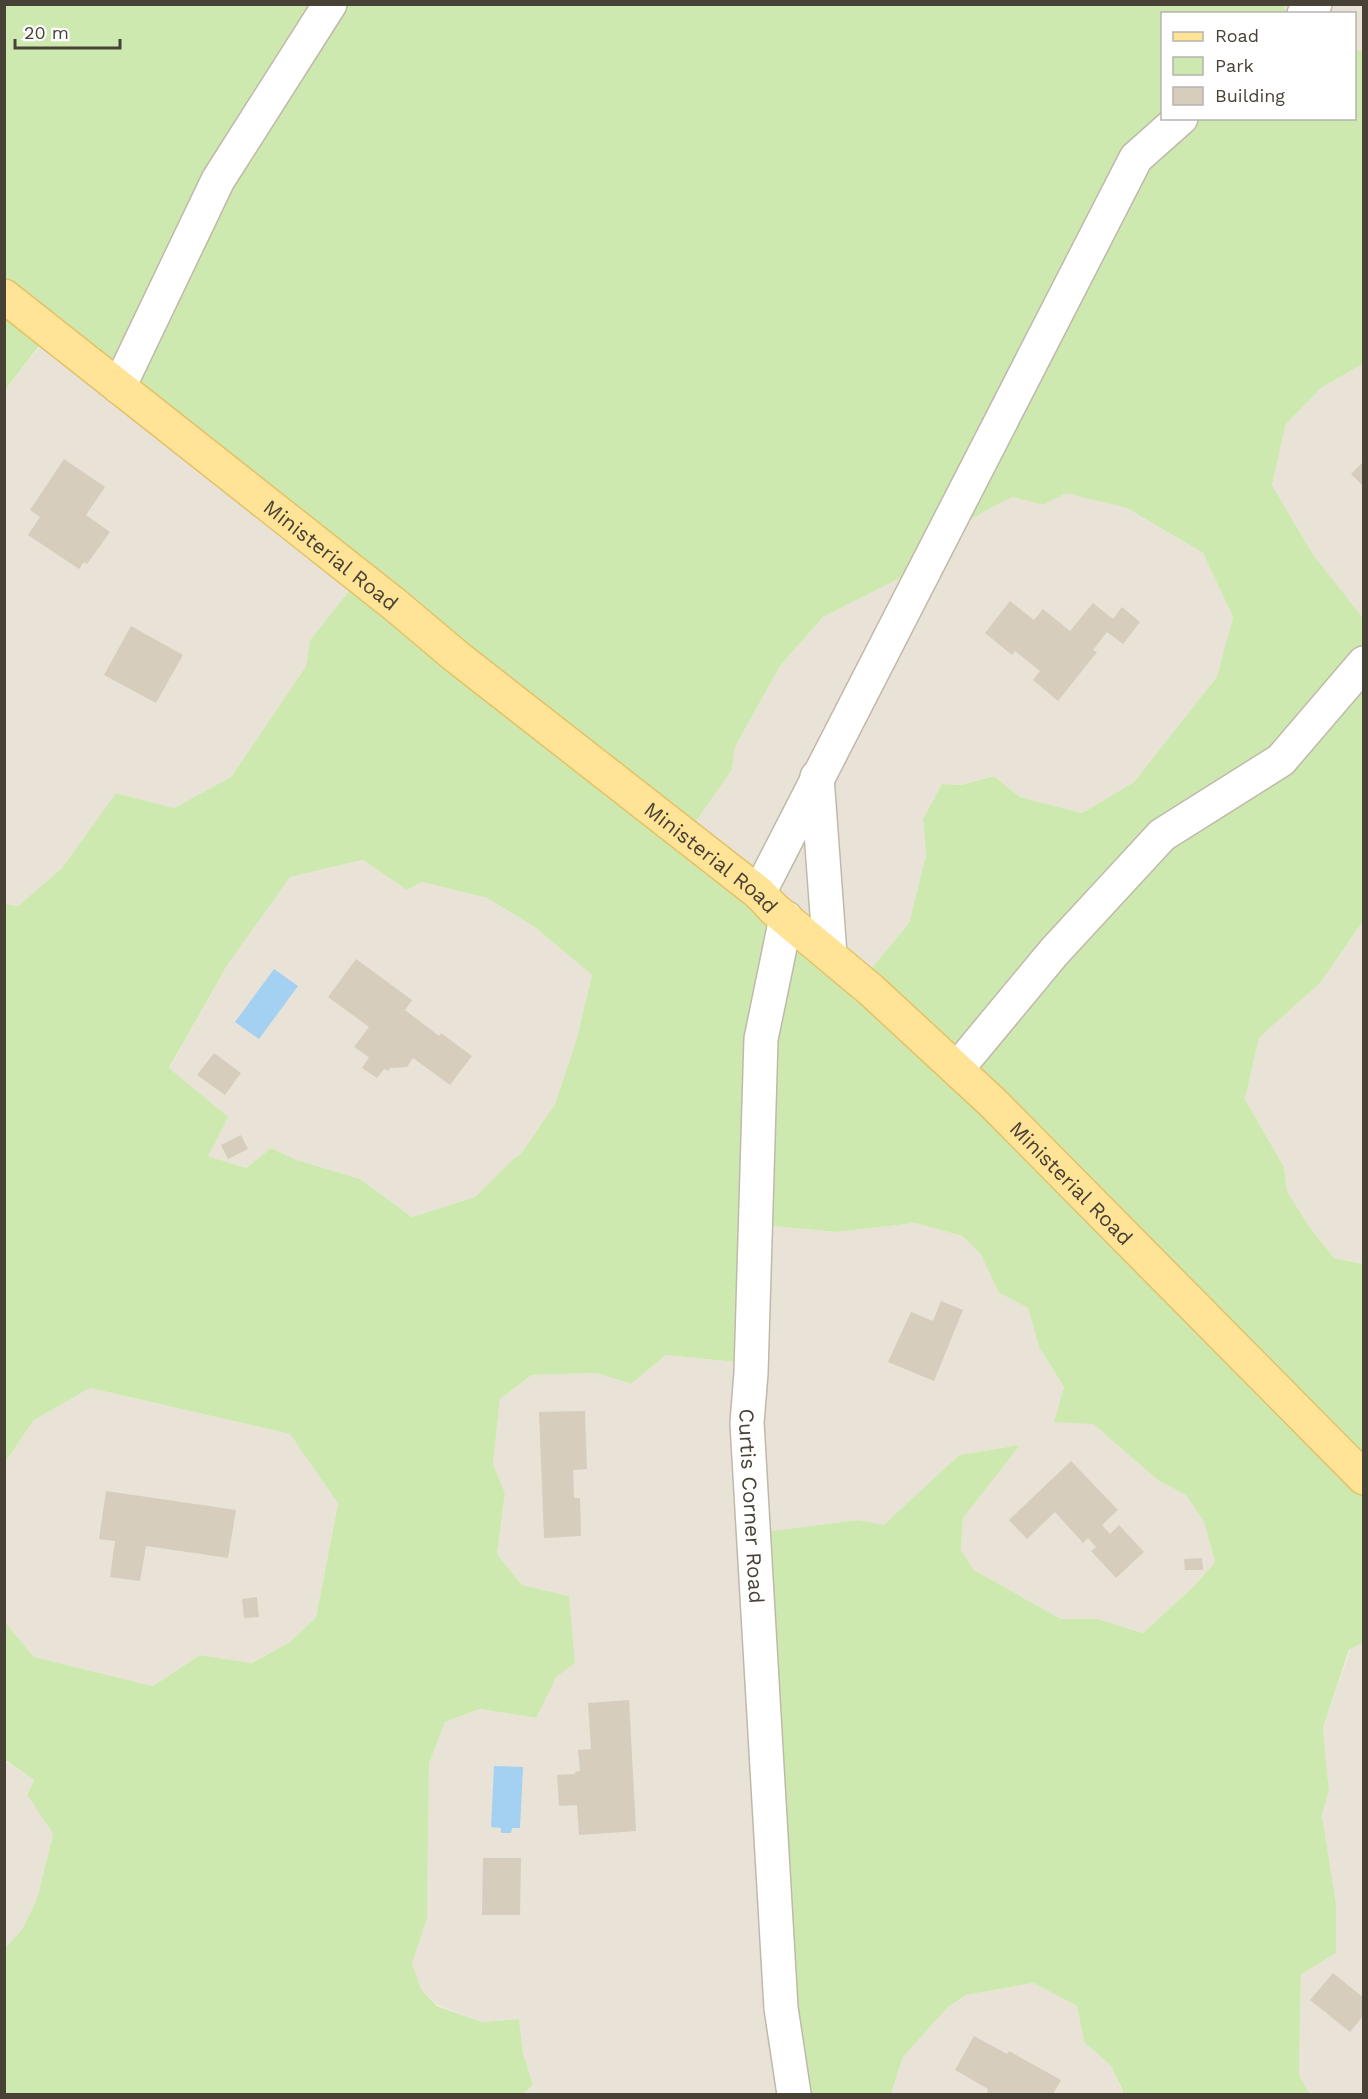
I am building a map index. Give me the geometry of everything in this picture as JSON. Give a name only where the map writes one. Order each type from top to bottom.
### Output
[{"type":"main road","name":"Ministerial Road","points":[[4,296],[394,604],[457,657],[759,893],[774,909],[957,1069],[1364,1478]]},
{"type":"street","points":[[119,387],[218,180],[330,4]]},
{"type":"street","points":[[759,893],[1136,158],[1179,120]]},
{"type":"street","points":[[957,1069],[1054,952],[1162,835],[1281,760],[1364,663]]},
{"type":"street","points":[[817,777],[830,956]]},
{"type":"street","name":"Curtis Corner Road","points":[[786,918],[761,1039],[752,1361],[747,1423],[781,2008],[794,2094]]},
{"type":"shaded area","points":[[1283,5],[1363,5],[1363,51],[1356,49],[1356,12],[1287,12]]},
{"type":"shaded area","points":[[51,332],[357,581],[310,640],[306,666],[231,777],[174,808],[116,793],[62,868],[18,906],[5,904],[5,390]]},
{"type":"shaded area","points":[[1363,364],[1363,618],[1312,553],[1272,485],[1286,424],[1321,388]]},
{"type":"shaded area","points":[[1066,492],[1127,508],[1203,553],[1233,617],[1218,677],[1134,782],[1082,813],[1020,797],[994,776],[960,785],[942,784],[923,819],[926,855],[909,923],[862,980],[686,835],[732,770],[735,747],[780,666],[823,617],[928,564],[971,519],[1012,497],[1043,505]]},
{"type":"shaded area","points":[[363,860],[407,890],[422,882],[487,898],[536,928],[592,975],[576,1041],[555,1104],[520,1155],[514,1158],[475,1197],[412,1217],[360,1179],[297,1160],[271,1148],[246,1168],[208,1156],[169,1069],[228,964],[290,877]]},
{"type":"shaded area","points":[[1363,921],[1363,1264],[1334,1258],[1308,1225],[1287,1191],[1284,1167],[1245,1099],[1259,1038],[1321,982]]},
{"type":"shaded area","points":[[915,1223],[962,1236],[980,1253],[999,1293],[1028,1308],[1039,1347],[1064,1387],[1093,1424],[1159,1481],[1186,1495],[1204,1522],[1215,1562],[1194,1586],[1143,1633],[1098,1619],[1061,1619],[974,1570],[961,1550],[963,1518],[1019,1445],[959,1455],[884,1526],[858,1520],[771,1531],[758,1537],[798,2094],[523,2094],[533,2085],[523,2053],[519,2019],[482,2022],[437,2005],[421,1989],[412,1963],[427,1918],[429,1764],[445,1722],[480,1709],[535,1718],[557,1676],[569,1596],[522,1585],[497,1554],[505,1493],[493,1464],[500,1399],[532,1375],[596,1373],[631,1384],[666,1355],[755,1364],[767,1232],[772,1226],[836,1232]]},
{"type":"shaded area","points":[[90,1388],[290,1434],[338,1502],[316,1617],[290,1642],[250,1663],[200,1655],[153,1686],[34,1657],[5,1622],[5,1462],[34,1420]]},
{"type":"shaded area","points":[[1363,1643],[1363,2094],[1310,2094],[1299,2075],[1301,1974],[1336,1903],[1322,1815],[1329,1791],[1323,1728],[1350,1650]]},
{"type":"shaded area","points":[[5,1761],[34,1780],[27,1795],[53,1834],[37,1898],[23,1928],[5,1948]]},
{"type":"shaded area","points":[[1033,1983],[1077,2006],[1084,2042],[1111,2066],[1123,2092],[1123,2094],[891,2094],[903,2057],[948,2007],[966,1995]]},
{"type":"green space","points":[[5,5],[1283,5],[1287,12],[1161,12],[1161,120],[1356,120],[1356,49],[1363,51],[1363,364],[1321,388],[1286,424],[1272,485],[1312,553],[1363,618],[1363,921],[1321,982],[1259,1038],[1245,1099],[1284,1167],[1287,1191],[1308,1225],[1334,1258],[1363,1264],[1363,1643],[1349,1650],[1323,1728],[1329,1791],[1322,1815],[1336,1903],[1336,1953],[1301,1974],[1299,2075],[1310,2094],[1123,2094],[1111,2066],[1084,2042],[1077,2006],[1033,1983],[966,1995],[948,2007],[903,2057],[891,2094],[798,2094],[758,1537],[771,1531],[858,1520],[884,1525],[959,1455],[1020,1445],[963,1518],[961,1550],[974,1570],[1061,1619],[1098,1619],[1143,1633],[1194,1586],[1215,1562],[1204,1522],[1186,1495],[1159,1481],[1093,1424],[1054,1422],[1064,1387],[1039,1347],[1028,1308],[999,1293],[980,1253],[962,1236],[915,1223],[836,1232],[772,1226],[767,1233],[755,1364],[666,1355],[631,1384],[596,1373],[532,1375],[500,1399],[493,1464],[505,1493],[497,1554],[522,1585],[569,1596],[575,1663],[557,1676],[536,1718],[480,1709],[445,1722],[429,1764],[427,1919],[412,1963],[421,1989],[437,2006],[482,2022],[519,2019],[523,2053],[533,2085],[523,2094],[5,2094],[5,1948],[23,1928],[37,1898],[53,1834],[27,1795],[34,1780],[5,1760],[5,1622],[34,1657],[153,1686],[200,1655],[251,1663],[290,1642],[316,1617],[338,1503],[290,1434],[90,1388],[34,1420],[5,1462],[5,904],[18,906],[62,868],[116,793],[174,808],[231,777],[306,666],[310,640],[357,581],[50,332],[5,390]],"holes":[[[1066,493],[1127,508],[1203,553],[1233,617],[1217,677],[1134,782],[1082,813],[1020,797],[994,776],[961,785],[942,784],[923,819],[926,855],[909,923],[862,980],[686,835],[732,770],[735,747],[780,666],[823,617],[928,564],[971,519],[1012,497],[1043,505]],[[363,860],[407,890],[422,882],[487,898],[536,928],[592,975],[576,1041],[555,1104],[520,1155],[514,1158],[475,1197],[412,1217],[360,1179],[297,1160],[271,1148],[246,1168],[208,1156],[228,1117],[169,1068],[228,964],[290,877]]]},
{"type":"water","points":[[274,969],[298,986],[259,1039],[235,1022]]},
{"type":"water","points":[[494,1766],[523,1767],[520,1828],[512,1828],[511,1833],[501,1833],[501,1828],[491,1827]]},
{"type":"building","points":[[64,459],[105,487],[86,515],[110,532],[87,564],[84,562],[79,569],[28,535],[40,517],[30,510]]},
{"type":"building","points":[[1364,461],[1364,487],[1351,474]]},
{"type":"building","points":[[1010,601],[1034,620],[1043,609],[1070,631],[1093,603],[1113,619],[1122,607],[1140,622],[1123,644],[1107,632],[1093,650],[1097,652],[1058,701],[1033,680],[1040,671],[1015,651],[1012,655],[985,633]]},
{"type":"building","points":[[131,626],[183,655],[156,703],[104,675]]},
{"type":"building","points":[[356,959],[412,1000],[405,1010],[439,1036],[441,1033],[472,1056],[450,1085],[413,1058],[407,1067],[390,1068],[388,1071],[384,1069],[377,1078],[362,1068],[369,1057],[354,1047],[369,1027],[328,997]]},
{"type":"building","points":[[214,1053],[241,1073],[225,1095],[197,1075]]},
{"type":"building","points":[[241,1135],[248,1149],[228,1159],[221,1145]]},
{"type":"building","points":[[941,1301],[963,1310],[934,1381],[888,1362],[911,1312],[933,1321]]},
{"type":"building","points":[[585,1411],[587,1469],[573,1470],[574,1498],[580,1498],[581,1536],[544,1538],[539,1412]]},
{"type":"building","points":[[1071,1461],[1118,1510],[1102,1525],[1110,1534],[1119,1525],[1144,1552],[1116,1578],[1091,1551],[1096,1547],[1088,1538],[1083,1543],[1055,1512],[1027,1539],[1009,1520]]},
{"type":"building","points":[[106,1491],[236,1510],[228,1558],[146,1546],[140,1581],[110,1577],[115,1541],[99,1539]]},
{"type":"building","points":[[1202,1558],[1203,1570],[1185,1570],[1184,1559]]},
{"type":"building","points":[[257,1597],[259,1617],[244,1618],[242,1599]]},
{"type":"building","points":[[629,1700],[636,1831],[579,1835],[577,1805],[559,1806],[557,1775],[575,1774],[580,1771],[578,1750],[591,1749],[588,1703]]},
{"type":"building","points":[[483,1858],[521,1858],[520,1915],[482,1915]]},
{"type":"building","points":[[1333,1973],[1364,1998],[1364,2015],[1350,2032],[1310,2000]]},
{"type":"building","points":[[974,2036],[1007,2054],[1009,2051],[1061,2080],[1053,2094],[987,2094],[988,2089],[955,2070]]}]
